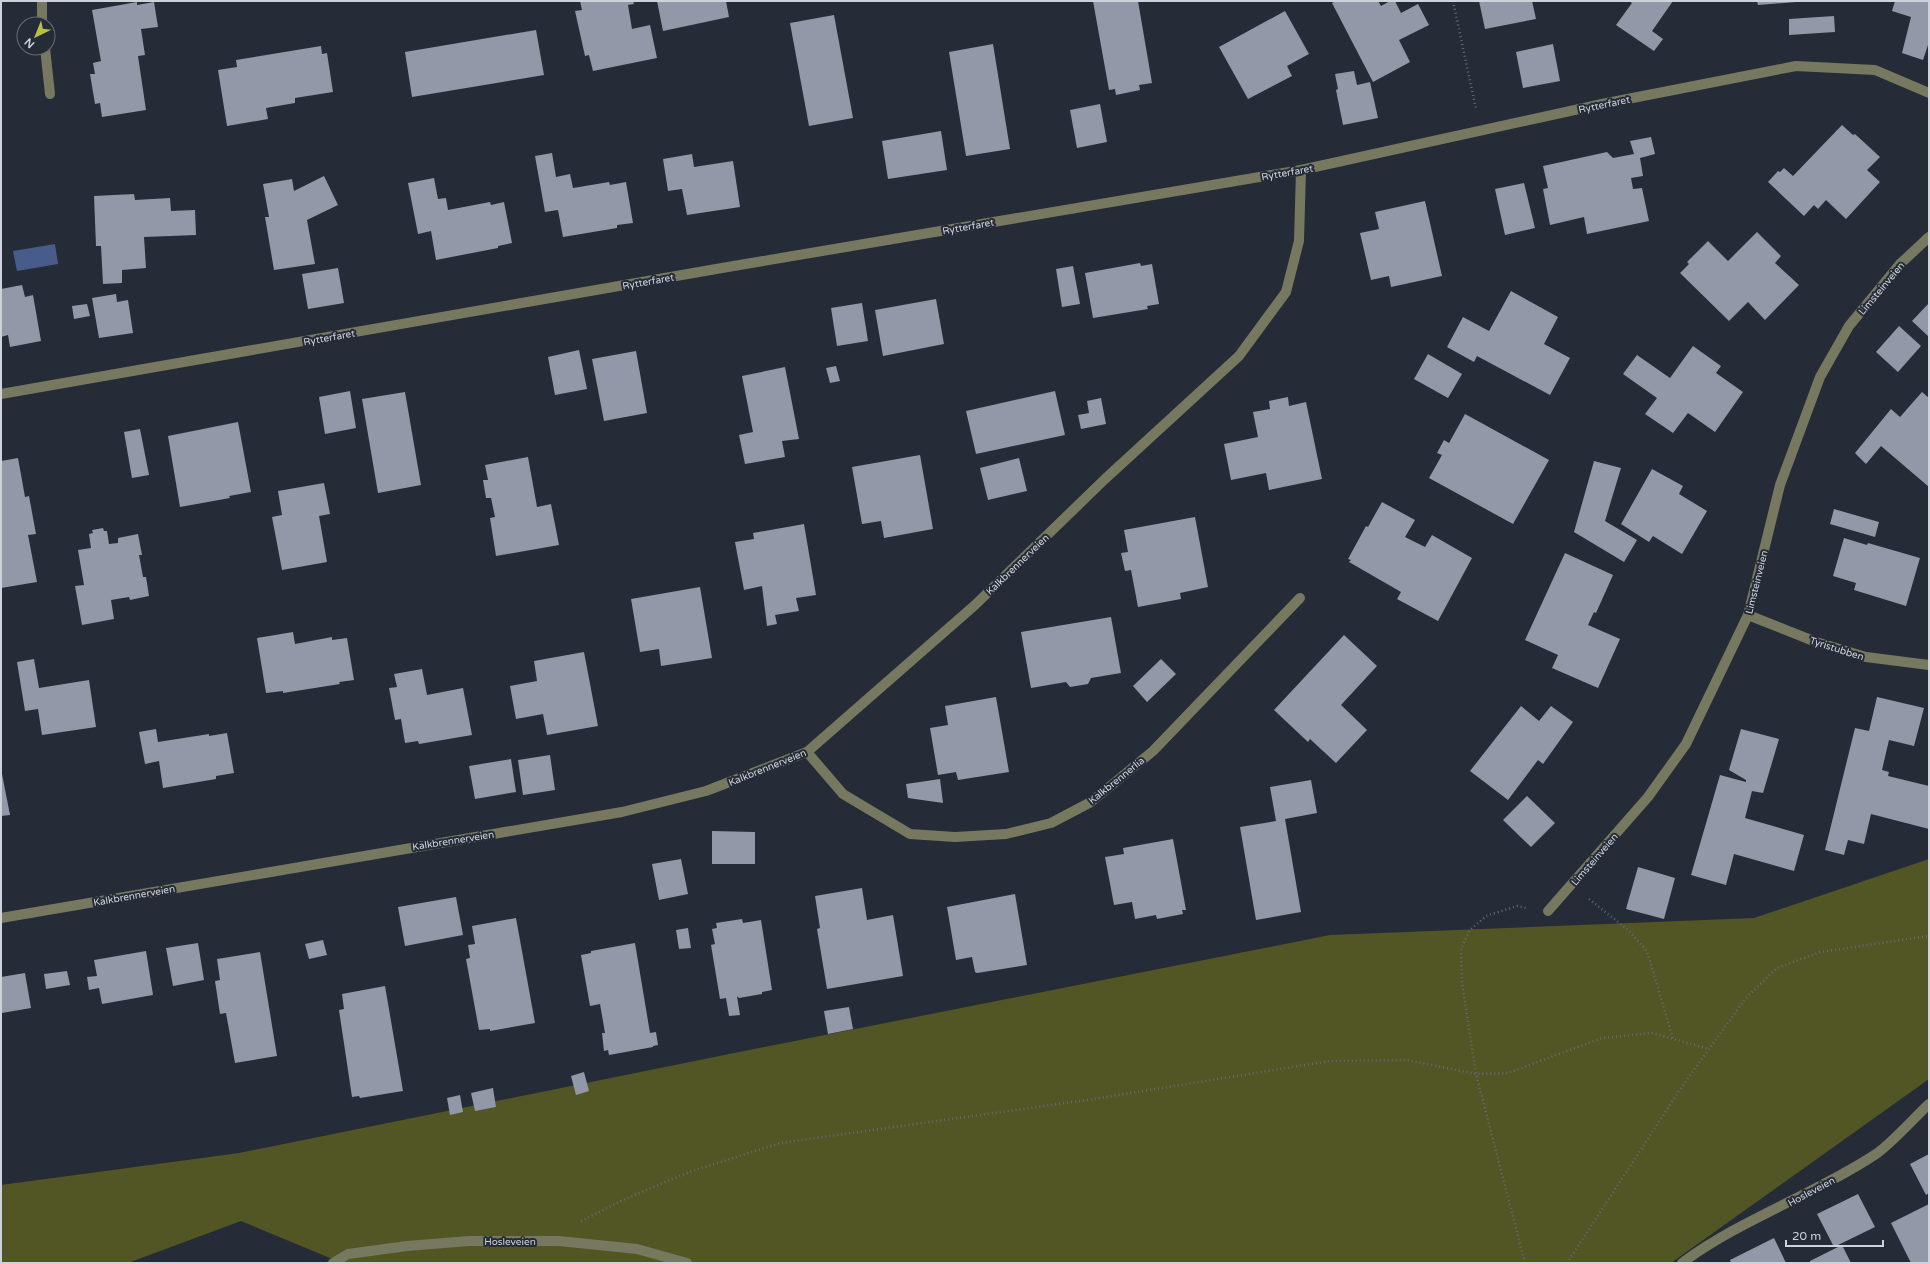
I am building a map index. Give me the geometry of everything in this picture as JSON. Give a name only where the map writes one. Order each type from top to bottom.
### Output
[{"type":"street","points":[[42,1],[42,16]]},
{"type":"street","points":[[46,56],[50,94]]},
{"type":"street","name":"Rytterfaret","points":[[1,394],[722,268],[1301,170],[1602,104],[1796,66],[1875,70],[1929,93]]},
{"type":"street","name":"Kalkbrennerveien","points":[[1,918],[622,812],[706,791],[807,752],[975,605],[1105,479],[1239,356],[1286,292],[1299,242],[1301,170]]},
{"type":"street","name":"Limsteinveien","points":[[1548,911],[1648,797],[1686,744],[1748,615],[1780,485],[1820,377],[1849,326],[1900,264],[1929,237]]},
{"type":"street","name":"Kalkbrennerlia","points":[[807,752],[843,794],[910,834],[955,838],[1006,834],[1051,823],[1091,802],[1153,750],[1300,598]]},
{"type":"street","name":"Tyristubben","points":[[1748,615],[1816,642],[1866,657],[1929,665]]},
{"type":"street","name":"Hosleveien","points":[[1682,1263],[1706,1245],[1833,1180],[1877,1153],[1929,1104]]},
{"type":"street","name":"Hosleveien","points":[[333,1263],[348,1254],[407,1246],[469,1241],[559,1241],[636,1249],[687,1263]]},
{"type":"path","points":[[1453,1],[1481,131]]},
{"type":"path","points":[[1571,885],[1628,930],[1647,951],[1674,1039]]},
{"type":"path","points":[[1525,1263],[1476,1074],[1462,983],[1461,949],[1468,931],[1486,916],[1516,906],[1548,911]]},
{"type":"path","points":[[1566,1263],[1681,1088],[1745,999],[1777,968],[1820,952],[1929,936]]},
{"type":"path","points":[[559,1241],[577,1223],[623,1200],[689,1172],[780,1143],[1087,1100],[1330,1061],[1407,1060],[1476,1074],[1508,1073],[1602,1038],[1652,1033],[1709,1049]]},
{"type":"green space","points":[[1929,859],[1929,1079],[1671,1263],[342,1263],[241,1221],[128,1263],[1,1263],[1,1185],[239,1153],[1330,935],[1754,918]]},
{"type":"water","points":[[55,244],[58,264],[17,271],[13,251]]},
{"type":"building","points":[[580,1],[633,1],[634,4],[628,5],[632,29],[650,25],[657,58],[593,71],[589,55],[585,56],[575,11],[582,10]]},
{"type":"building","points":[[657,1],[726,1],[729,17],[663,31]]},
{"type":"building","points":[[1093,1],[1138,1],[1152,83],[1139,85],[1140,90],[1116,95],[1115,89],[1109,90]]},
{"type":"building","points":[[1336,1],[1378,1],[1381,6],[1390,1],[1395,1],[1401,13],[1418,4],[1429,25],[1399,40],[1410,62],[1373,82],[1332,3]]},
{"type":"building","points":[[1479,1],[1532,1],[1536,19],[1485,29]]},
{"type":"building","points":[[1629,1],[1673,1],[1652,31],[1663,39],[1654,51],[1616,25],[1632,3]]},
{"type":"building","points":[[1757,1],[1796,1],[1796,2],[1758,5]]},
{"type":"building","points":[[1895,1],[1929,1],[1929,46],[1928,45],[1923,60],[1902,53],[1911,17],[1892,11]]},
{"type":"building","points":[[137,2],[137,5],[154,2],[158,27],[141,29],[145,55],[138,56],[146,110],[102,117],[100,103],[95,104],[90,74],[95,74],[93,63],[101,61],[92,10]]},
{"type":"building","points":[[1285,11],[1309,54],[1287,66],[1292,76],[1248,99],[1219,47]]},
{"type":"building","points":[[834,15],[853,118],[809,126],[790,23]]},
{"type":"building","points":[[1834,16],[1835,32],[1789,35],[1789,19]]},
{"type":"building","points":[[536,30],[544,75],[412,97],[405,52]]},
{"type":"building","points":[[993,44],[1010,149],[966,156],[949,52]]},
{"type":"building","points":[[1553,44],[1560,81],[1523,88],[1516,52]]},
{"type":"building","points":[[321,46],[322,54],[327,53],[333,92],[295,98],[295,103],[266,108],[268,119],[227,126],[218,70],[237,67],[236,60]]},
{"type":"building","points":[[1354,71],[1357,85],[1370,82],[1378,118],[1343,125],[1336,90],[1338,89],[1335,74]]},
{"type":"building","points":[[1100,104],[1107,142],[1077,148],[1070,110]]},
{"type":"building","points":[[1842,125],[1853,135],[1855,134],[1880,157],[1867,170],[1880,182],[1846,219],[1826,200],[1818,209],[1814,205],[1804,216],[1768,182],[1778,171],[1780,172],[1784,168],[1793,176]]},
{"type":"building","points":[[941,131],[947,170],[888,179],[882,141]]},
{"type":"building","points":[[1651,137],[1655,154],[1640,158],[1643,176],[1631,178],[1633,189],[1642,188],[1649,221],[1587,234],[1584,217],[1550,225],[1543,189],[1548,188],[1543,166],[1607,152],[1613,158],[1634,154],[1630,141]]},
{"type":"building","points":[[552,153],[556,177],[570,174],[573,188],[609,182],[610,185],[626,182],[633,223],[617,225],[617,228],[563,237],[558,210],[545,212],[535,156]]},
{"type":"building","points":[[692,154],[694,167],[733,161],[740,207],[687,215],[682,189],[668,191],[663,159]]},
{"type":"building","points":[[324,176],[338,205],[307,220],[315,264],[274,270],[265,217],[269,217],[263,184],[292,179],[294,191]]},
{"type":"building","points":[[434,178],[438,199],[446,198],[448,210],[490,202],[491,205],[504,202],[512,243],[498,246],[498,248],[436,260],[431,231],[418,234],[408,183]]},
{"type":"building","points":[[1524,183],[1535,228],[1505,235],[1495,189]]},
{"type":"building","points":[[134,194],[135,200],[170,198],[171,211],[195,210],[196,235],[144,237],[146,268],[122,270],[122,283],[103,284],[101,246],[96,246],[94,196]]},
{"type":"building","points":[[1425,201],[1442,276],[1391,287],[1389,276],[1371,280],[1360,233],[1379,229],[1375,212]]},
{"type":"building","points":[[1757,232],[1781,256],[1775,263],[1799,285],[1765,320],[1748,302],[1729,321],[1680,273],[1689,264],[1687,262],[1708,241],[1728,261]]},
{"type":"building","points":[[1140,263],[1141,266],[1152,264],[1159,304],[1147,306],[1148,309],[1093,318],[1085,273]]},
{"type":"building","points":[[1073,266],[1080,304],[1062,307],[1056,269]]},
{"type":"building","points":[[338,268],[344,303],[308,309],[302,274]]},
{"type":"building","points":[[22,285],[25,297],[33,295],[41,341],[10,347],[8,335],[1,337],[1,289]]},
{"type":"building","points":[[1511,291],[1558,317],[1544,344],[1570,358],[1550,395],[1477,356],[1474,362],[1447,347],[1463,317],[1489,331]]},
{"type":"building","points":[[116,294],[117,302],[128,300],[133,333],[99,338],[92,298]]},
{"type":"building","points":[[936,299],[944,344],[883,356],[875,310]]},
{"type":"building","points":[[862,303],[868,341],[837,346],[831,308]]},
{"type":"building","points":[[1929,303],[1929,337],[1912,321]]},
{"type":"building","points":[[87,304],[90,316],[74,319],[72,306]]},
{"type":"building","points":[[1899,326],[1921,346],[1898,372],[1876,352]]},
{"type":"building","points":[[1693,346],[1721,366],[1716,373],[1743,392],[1715,432],[1688,413],[1673,433],[1645,414],[1657,398],[1623,374],[1637,355],[1670,378]]},
{"type":"building","points":[[579,350],[587,389],[555,395],[548,357]]},
{"type":"building","points":[[636,351],[647,413],[604,421],[592,359]]},
{"type":"building","points":[[1428,354],[1462,374],[1448,398],[1414,379]]},
{"type":"building","points":[[836,366],[840,381],[830,383],[826,368]]},
{"type":"building","points":[[785,367],[799,439],[782,441],[785,457],[745,464],[739,435],[753,432],[742,376]]},
{"type":"building","points":[[350,391],[356,428],[325,434],[319,397]]},
{"type":"building","points":[[1055,391],[1065,435],[976,454],[966,411]]},
{"type":"building","points":[[405,392],[421,485],[378,493],[362,399]]},
{"type":"building","points":[[1922,392],[1929,398],[1929,487],[1881,446],[1866,464],[1855,453],[1891,409],[1900,417]]},
{"type":"building","points":[[1288,397],[1289,406],[1306,402],[1322,479],[1269,490],[1266,473],[1231,480],[1224,444],[1258,437],[1253,412],[1270,409],[1269,401]]},
{"type":"building","points":[[1101,398],[1106,424],[1081,429],[1078,415],[1089,413],[1087,401]]},
{"type":"building","points":[[1465,414],[1549,460],[1513,524],[1429,478],[1442,455],[1437,453],[1444,440],[1449,443]]},
{"type":"building","points":[[238,422],[251,492],[229,496],[230,498],[180,507],[168,436]]},
{"type":"building","points":[[140,429],[149,475],[132,478],[124,432]]},
{"type":"building","points":[[920,455],[933,529],[884,538],[881,521],[862,524],[852,467]]},
{"type":"building","points":[[528,457],[537,507],[551,504],[559,545],[496,556],[490,518],[495,517],[491,498],[486,498],[483,480],[488,480],[485,465]]},
{"type":"building","points":[[18,458],[25,497],[29,496],[36,534],[28,535],[37,582],[1,588],[1,461]]},
{"type":"building","points":[[1019,458],[1027,491],[988,500],[980,468]]},
{"type":"building","points":[[1594,461],[1621,468],[1605,521],[1637,540],[1624,562],[1574,532]]},
{"type":"building","points":[[1652,469],[1683,486],[1679,494],[1707,511],[1682,554],[1653,536],[1649,542],[1621,524]]},
{"type":"building","points":[[324,483],[330,514],[319,516],[327,562],[282,570],[272,517],[282,515],[278,491]]},
{"type":"building","points":[[1382,502],[1415,520],[1405,537],[1425,547],[1432,535],[1472,558],[1438,621],[1397,599],[1401,592],[1349,562],[1351,560],[1348,559],[1366,526],[1368,527]]},
{"type":"building","points":[[1834,509],[1879,522],[1875,537],[1830,524]]},
{"type":"building","points":[[1195,517],[1208,587],[1180,593],[1181,599],[1138,607],[1131,570],[1125,571],[1121,553],[1128,552],[1124,530]]},
{"type":"building","points":[[804,524],[816,595],[796,598],[799,611],[775,615],[777,624],[767,626],[762,586],[744,590],[735,542],[754,539],[753,533]]},
{"type":"building","points":[[103,528],[104,531],[107,531],[109,544],[118,543],[118,538],[138,534],[142,555],[139,555],[143,577],[146,577],[149,596],[130,600],[129,597],[111,600],[114,619],[82,625],[75,586],[84,585],[78,550],[91,548],[89,534],[93,533],[92,530]]},
{"type":"building","points":[[1844,538],[1867,545],[1868,543],[1920,558],[1906,606],[1854,590],[1856,583],[1833,576]]},
{"type":"building","points":[[1565,553],[1613,575],[1596,613],[1594,612],[1588,625],[1620,639],[1598,688],[1552,668],[1558,655],[1525,640]]},
{"type":"building","points":[[700,587],[712,658],[661,666],[659,649],[640,652],[631,599]]},
{"type":"building","points":[[1111,617],[1121,673],[1091,678],[1088,684],[1070,687],[1066,682],[1031,688],[1021,632]]},
{"type":"building","points":[[293,632],[295,644],[332,637],[332,640],[347,638],[354,680],[339,682],[340,684],[283,693],[283,691],[266,693],[257,638]]},
{"type":"building","points":[[1344,635],[1377,666],[1341,705],[1367,730],[1336,763],[1310,739],[1308,742],[1274,710]]},
{"type":"building","points":[[584,652],[598,726],[547,735],[543,714],[516,719],[510,686],[537,681],[534,661]]},
{"type":"building","points":[[34,659],[39,688],[89,680],[96,727],[42,735],[38,709],[25,711],[17,662]]},
{"type":"building","points":[[1161,659],[1176,674],[1147,702],[1133,686]]},
{"type":"building","points":[[422,669],[427,695],[463,688],[472,735],[419,744],[418,741],[405,743],[401,719],[395,720],[389,688],[397,687],[394,674]]},
{"type":"building","points":[[996,697],[1009,772],[958,780],[956,772],[938,775],[930,728],[948,725],[945,706]]},
{"type":"building","points":[[1877,697],[1924,708],[1914,746],[1889,740],[1882,770],[1889,772],[1888,776],[1929,786],[1929,829],[1871,814],[1864,844],[1848,840],[1844,855],[1825,850],[1855,728],[1869,731]]},
{"type":"building","points":[[1521,706],[1539,721],[1551,706],[1573,722],[1543,764],[1538,760],[1508,800],[1470,771]]},
{"type":"building","points":[[156,729],[158,742],[209,734],[209,736],[227,733],[234,773],[216,776],[216,779],[163,788],[159,761],[145,764],[139,732]]},
{"type":"building","points":[[1741,729],[1779,739],[1763,793],[1752,791],[1745,818],[1804,835],[1794,871],[1734,854],[1726,885],[1691,875],[1720,775],[1746,782],[1746,780],[1729,770]]},
{"type":"building","points":[[550,755],[555,790],[523,795],[518,760]]},
{"type":"building","points":[[511,759],[516,792],[475,799],[469,766]]},
{"type":"building","points":[[1,769],[10,815],[1,816]]},
{"type":"building","points":[[940,779],[943,803],[908,798],[906,784]]},
{"type":"building","points":[[1311,780],[1317,813],[1285,819],[1301,912],[1256,920],[1240,827],[1276,821],[1270,787]]},
{"type":"building","points":[[1527,796],[1555,823],[1531,847],[1503,820]]},
{"type":"building","points":[[712,831],[755,832],[755,864],[712,864]]},
{"type":"building","points":[[1173,839],[1186,910],[1182,910],[1183,914],[1157,919],[1156,915],[1135,919],[1132,902],[1114,905],[1105,857],[1124,854],[1123,848]]},
{"type":"building","points":[[681,859],[688,894],[659,900],[652,864]]},
{"type":"building","points":[[1638,867],[1675,878],[1664,919],[1626,909]]},
{"type":"building","points":[[862,888],[867,920],[893,915],[903,976],[827,989],[817,929],[820,928],[815,896]]},
{"type":"building","points":[[1015,894],[1027,965],[977,973],[975,972],[972,957],[956,960],[947,907]]},
{"type":"building","points":[[456,897],[463,935],[405,946],[398,907]]},
{"type":"building","points":[[516,918],[535,1023],[490,1031],[490,1029],[479,1030],[466,959],[470,958],[468,945],[475,944],[472,926]]},
{"type":"building","points":[[742,919],[743,923],[761,920],[772,990],[762,992],[762,994],[739,998],[737,996],[740,1015],[729,1016],[726,998],[720,999],[711,945],[715,944],[712,929],[717,928],[716,923]]},
{"type":"building","points":[[688,928],[691,948],[679,949],[676,930]]},
{"type":"building","points":[[323,940],[327,955],[309,959],[305,944]]},
{"type":"building","points":[[198,943],[204,980],[173,986],[166,948]]},
{"type":"building","points":[[635,943],[650,1033],[656,1032],[658,1045],[609,1055],[608,1050],[604,1051],[602,1033],[605,1033],[600,1004],[590,1006],[581,955],[591,953],[591,951]]},
{"type":"building","points":[[146,951],[153,995],[102,1004],[99,988],[89,990],[87,977],[97,976],[94,960]]},
{"type":"building","points":[[260,952],[277,1056],[235,1063],[226,1013],[220,1014],[215,981],[220,980],[217,959]]},
{"type":"building","points":[[67,971],[70,985],[46,989],[44,974]]},
{"type":"building","points":[[25,973],[31,1008],[2,1013],[1,977]]},
{"type":"building","points":[[385,986],[403,1091],[360,1098],[359,1096],[352,1097],[339,1010],[344,1009],[342,994]]},
{"type":"building","points":[[849,1007],[853,1029],[828,1034],[824,1011]]},
{"type":"building","points":[[584,1072],[589,1091],[576,1095],[571,1076]]},
{"type":"building","points":[[493,1088],[496,1107],[475,1111],[471,1093]]},
{"type":"building","points":[[460,1095],[463,1112],[450,1115],[447,1098]]},
{"type":"building","points":[[1929,1154],[1929,1193],[1926,1195],[1910,1164]]},
{"type":"building","points":[[1858,1194],[1875,1227],[1834,1247],[1817,1214]]},
{"type":"building","points":[[1929,1204],[1929,1263],[1911,1263],[1891,1223]]},
{"type":"building","points":[[1774,1238],[1786,1263],[1731,1263],[1730,1260]]},
{"type":"building","points":[[1842,1245],[1851,1263],[1810,1263],[1810,1261]]}]
